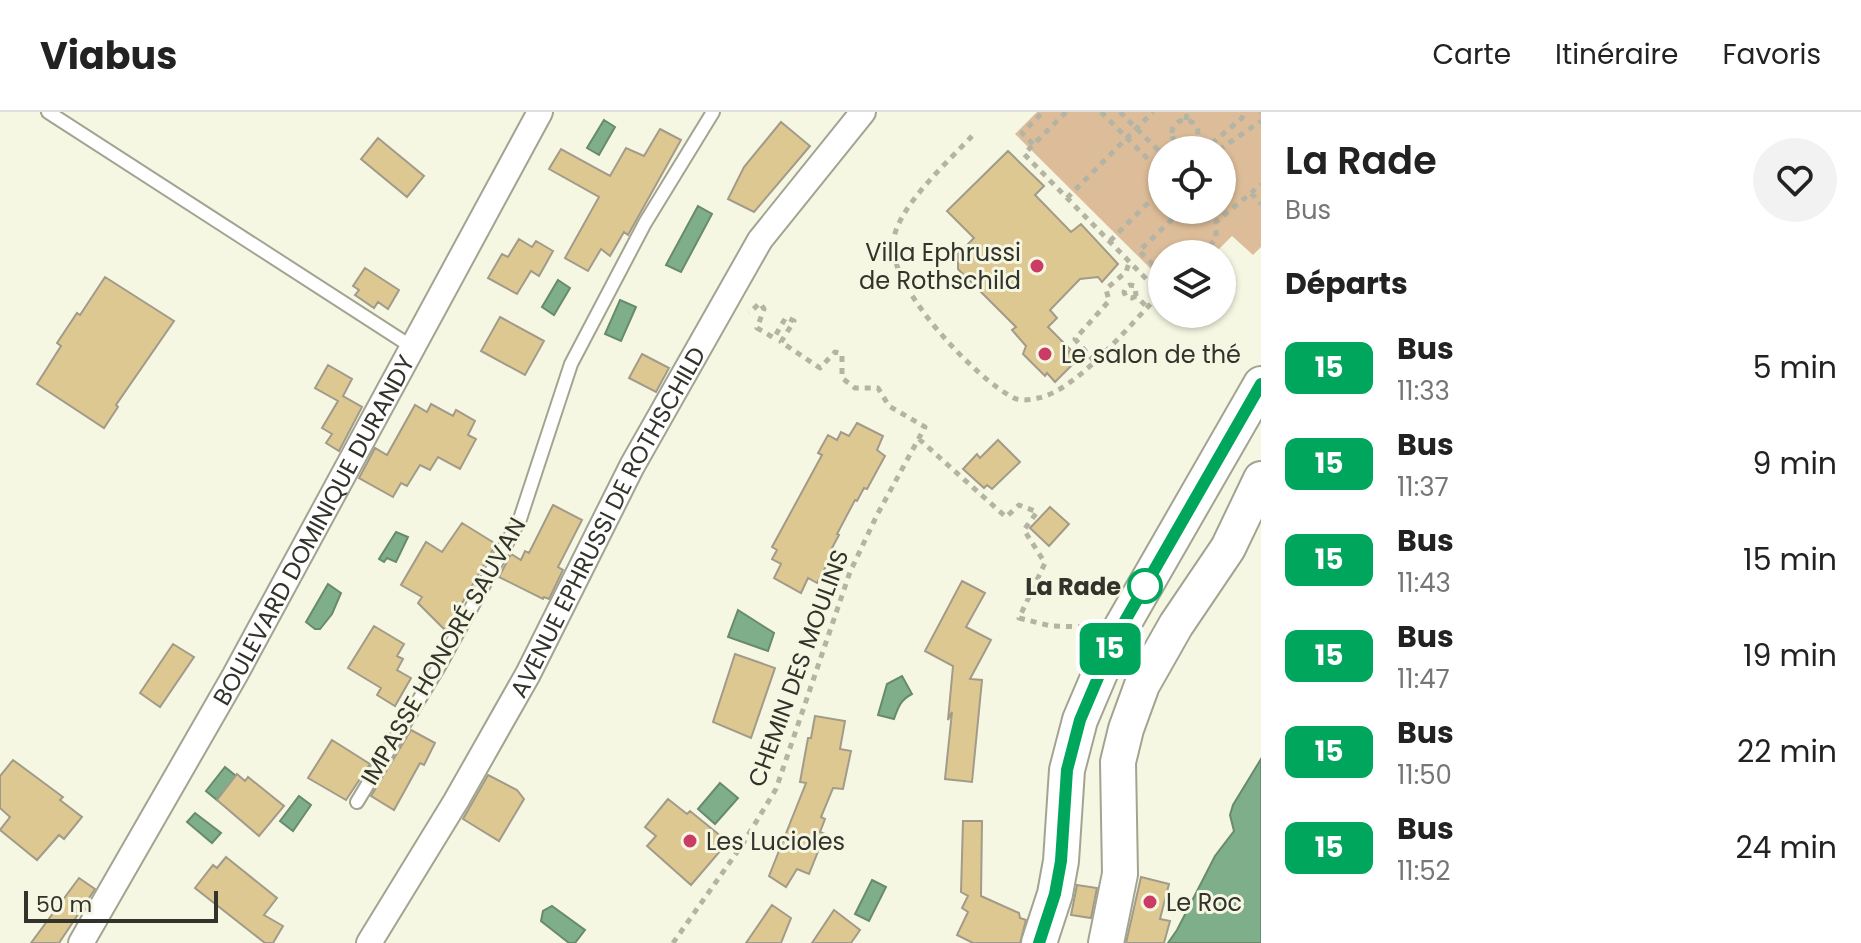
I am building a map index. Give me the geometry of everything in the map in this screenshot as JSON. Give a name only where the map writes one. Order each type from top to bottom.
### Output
[{"type":"main road","points":[[1039,943],[1055,894],[1061,861],[1067,770],[1080,720],[1114,640],[1261,384]]},
{"type":"main road","points":[[1106,943],[1120,874],[1118,762],[1126,729],[1142,685],[1176,625],[1228,548],[1261,479]]},
{"type":"street","name":"BOULEVARD DOMINIQUE DURANDY","points":[[81,943],[235,675],[540,112]]},
{"type":"street","name":"AVENUE EPHRUSSI DE ROTHSCHILD","points":[[369,943],[456,801],[528,674],[632,466],[721,305],[760,240],[863,112]]},
{"type":"lane","points":[[48,112],[412,347]]},
{"type":"lane","name":"IMPASSE HONORÉ SAUVAN","points":[[357,802],[440,665],[520,519],[571,364],[645,223],[713,112]]},
{"type":"path","points":[[1033,144],[1022,133],[1043,112]]},
{"type":"path","points":[[1066,112],[1024,154],[1148,281]]},
{"type":"path","points":[[1101,112],[1148,159]]},
{"type":"path","points":[[1120,112],[1148,140]]},
{"type":"path","points":[[1067,198],[1153,112]]},
{"type":"path","points":[[1186,120],[1187,112]]},
{"type":"path","points":[[1221,136],[1242,118],[1244,112]]},
{"type":"path","points":[[1173,136],[1175,125],[1186,120]]},
{"type":"path","points":[[1186,120],[1196,127],[1196,136]]},
{"type":"path","points":[[1236,138],[1261,121]]},
{"type":"path","points":[[972,136],[907,207],[893,244],[912,300],[975,370],[1017,400],[1039,398],[1063,389],[1147,307],[1136,296],[1135,286],[1126,287],[1119,279]]},
{"type":"path","points":[[1236,205],[1261,184]]},
{"type":"path","points":[[1251,193],[1261,204]]},
{"type":"path","points":[[1110,241],[1148,203]]},
{"type":"path","points":[[1151,240],[1167,224]]},
{"type":"path","points":[[1148,242],[1139,251],[1148,260]]},
{"type":"path","points":[[1094,361],[1075,339],[1109,301],[1106,289],[1126,272],[1129,263]]},
{"type":"path","points":[[721,305],[741,320],[760,303],[764,309],[757,328],[774,338],[786,317],[794,321],[781,342],[820,368],[835,352],[842,354],[842,378],[855,388],[878,388],[889,406],[925,427],[919,439],[1006,517],[1019,505],[1037,512],[1024,530],[1045,563],[1019,618],[1051,626],[1089,627],[1098,615]]},
{"type":"path","name":"CHEMIN DES MOULINS","points":[[673,943],[742,845],[776,789],[850,572],[919,439]]},
{"type":"shaded area","points":[[1037,112],[1261,112],[1261,247],[1253,255],[1232,236],[1228,240],[1148,240],[1148,266],[1015,134]]},
{"type":"shaded area","points":[[604,120],[615,127],[599,155],[587,148]]},
{"type":"shaded area","points":[[698,206],[712,214],[681,272],[666,265]]},
{"type":"shaded area","points":[[558,280],[570,288],[554,315],[542,307]]},
{"type":"shaded area","points":[[620,300],[636,307],[621,341],[605,334]]},
{"type":"shaded area","points":[[396,532],[408,537],[396,562],[387,558],[384,562],[379,559]]},
{"type":"shaded area","points":[[328,584],[341,593],[332,614],[320,629],[315,629],[306,622]]},
{"type":"shaded area","points":[[738,610],[774,633],[768,651],[728,637]]},
{"type":"shaded area","points":[[902,676],[912,694],[902,702],[894,719],[878,715],[887,684]]},
{"type":"shaded area","points":[[1261,759],[1261,943],[1168,943],[1215,856],[1234,831],[1230,815],[1233,805]]},
{"type":"shaded area","points":[[225,767],[236,776],[217,800],[206,791]]},
{"type":"shaded area","points":[[720,783],[738,798],[715,824],[698,809]]},
{"type":"shaded area","points":[[299,796],[311,805],[293,831],[280,821]]},
{"type":"shaded area","points":[[195,813],[221,833],[212,843],[187,822]]},
{"type":"shaded area","points":[[872,880],[886,887],[869,921],[855,914]]},
{"type":"shaded area","points":[[552,906],[585,930],[575,943],[569,943],[541,921],[543,911]]},
{"type":"building","points":[[781,122],[810,146],[754,212],[728,199],[744,167]]},
{"type":"building","points":[[660,129],[681,140],[628,235],[624,232],[610,256],[601,249],[588,271],[565,258],[599,197],[549,169],[561,149],[610,176],[626,148],[644,156]]},
{"type":"building","points":[[378,138],[424,176],[407,197],[361,159]]},
{"type":"building","name":"Villa Ephrussi de Rothschild","points":[[1008,151],[1044,186],[1035,195],[1071,232],[1081,224],[1118,264],[1102,282],[1098,277],[1080,279],[1050,310],[1057,318],[1048,327],[1071,350],[1068,352],[1076,361],[1055,382],[1023,354],[1026,346],[1012,330],[1016,327],[958,269],[958,254],[974,238],[947,211]]},
{"type":"building","points":[[519,239],[532,247],[536,241],[553,251],[539,276],[531,271],[517,294],[488,278],[502,254],[508,257]]},
{"type":"building","points":[[365,268],[399,290],[388,309],[378,302],[374,308],[355,295],[359,290],[353,286]]},
{"type":"building","points":[[105,277],[174,321],[116,405],[118,407],[104,428],[37,384],[61,346],[57,343]]},
{"type":"building","points":[[500,317],[544,341],[525,375],[481,351]]},
{"type":"building","points":[[642,354],[669,368],[656,392],[629,378]]},
{"type":"building","points":[[328,365],[352,379],[343,396],[362,407],[339,451],[326,443],[332,434],[322,428],[338,401],[315,388]]},
{"type":"building","points":[[431,404],[453,416],[456,410],[475,421],[468,435],[476,439],[460,469],[438,457],[430,470],[420,465],[407,486],[401,483],[393,497],[359,478],[375,448],[387,455],[415,405],[427,412]]},
{"type":"building","points":[[857,423],[883,436],[877,450],[885,456],[867,489],[864,488],[855,500],[837,534],[832,548],[835,550],[817,583],[808,578],[801,593],[774,578],[781,564],[772,559],[777,550],[772,547],[822,455],[818,453],[828,435],[837,440],[841,432],[849,436]]},
{"type":"building","points":[[998,440],[1020,462],[992,489],[987,485],[984,488],[963,469],[977,454],[980,458]]},
{"type":"building","points":[[553,505],[582,520],[558,567],[563,570],[549,599],[543,599],[499,577],[511,554],[521,560],[525,551],[529,553]]},
{"type":"building","points":[[1050,507],[1069,524],[1049,546],[1030,528]]},
{"type":"building","points":[[462,523],[496,544],[446,631],[418,603],[422,597],[401,585],[426,542],[442,552]]},
{"type":"building","points":[[962,581],[985,593],[966,627],[991,640],[970,679],[982,680],[972,782],[945,779],[953,666],[925,651]]},
{"type":"building","points":[[374,626],[404,644],[397,656],[403,659],[397,670],[411,678],[395,706],[377,695],[381,688],[348,668]]},
{"type":"building","points":[[173,644],[194,657],[160,707],[140,693]]},
{"type":"building","points":[[735,654],[775,668],[751,738],[713,722]]},
{"type":"building","points":[[815,716],[845,721],[840,749],[851,751],[843,789],[833,788],[821,817],[825,819],[820,832],[825,834],[809,874],[797,869],[786,887],[769,876],[806,783],[800,782]]},
{"type":"building","points":[[411,730],[435,743],[394,810],[371,796]]},
{"type":"building","points":[[332,740],[370,764],[346,800],[308,778]]},
{"type":"building","points":[[13,760],[63,797],[60,800],[82,817],[64,839],[59,835],[37,860],[0,830],[10,817],[0,808],[0,776]]},
{"type":"building","points":[[237,774],[245,781],[248,777],[284,806],[259,836],[217,800]]},
{"type":"building","points":[[488,775],[517,790],[524,799],[499,841],[463,819]]},
{"type":"building","name":"Les Lucioles","points":[[668,799],[687,814],[690,811],[728,842],[691,885],[647,846],[656,836],[645,827]]},
{"type":"building","points":[[963,821],[982,821],[981,896],[1019,913],[1020,918],[1026,920],[1020,943],[973,943],[957,935],[968,912],[962,908],[968,896],[961,892]]},
{"type":"building","points":[[226,857],[277,898],[264,915],[283,926],[273,943],[265,943],[195,888],[213,865],[217,868]]},
{"type":"building","name":"Le Roc","points":[[1141,877],[1169,884],[1160,919],[1170,921],[1164,943],[1126,943]]},
{"type":"building","points":[[79,878],[95,889],[59,943],[31,943]]},
{"type":"building","points":[[1077,885],[1097,888],[1091,918],[1071,915]]},
{"type":"building","points":[[772,905],[791,918],[781,943],[746,943]]},
{"type":"building","points":[[834,910],[860,930],[851,943],[812,943]]},
{"type":"bus line","name":"15","points":[[1039,943],[1055,894],[1061,861],[1067,770],[1080,720],[1114,640],[1261,384]]},
{"type":"place","name":"Villa Ephrussi de Rothschild","points":[[1037,266]]},
{"type":"place","name":"Le salon de thé","points":[[1045,354]]},
{"type":"place","name":"La Rade","points":[[1145,586]]},
{"type":"place","name":"Les Lucioles","points":[[690,841]]},
{"type":"place","name":"Le Roc","points":[[1150,902]]}]
